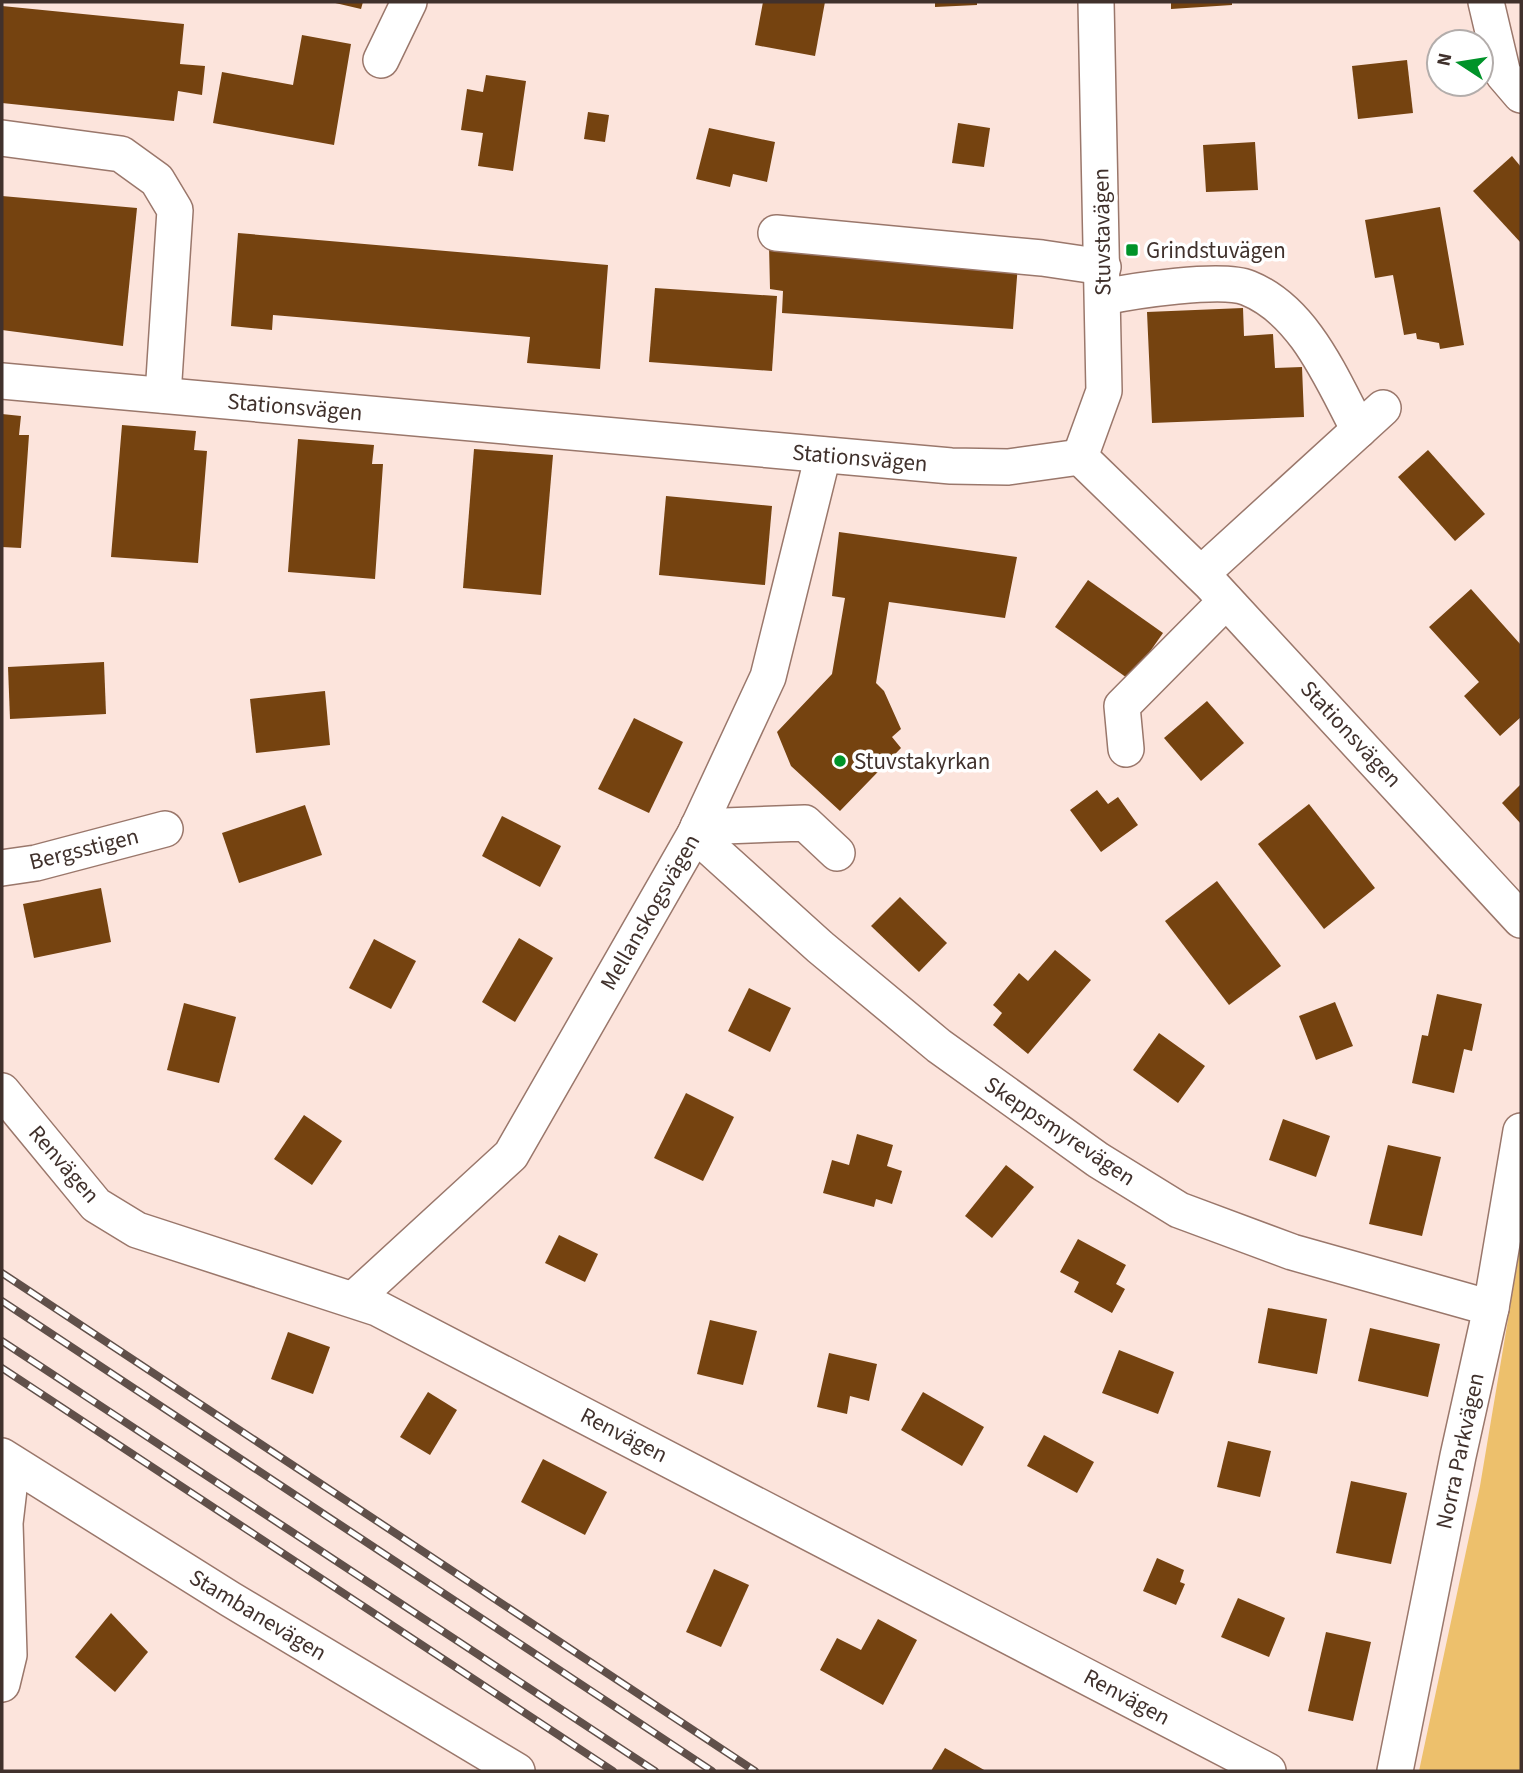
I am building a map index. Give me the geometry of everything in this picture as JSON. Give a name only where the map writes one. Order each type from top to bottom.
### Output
[{"type":"street","points":[[381,60],[409,2]]},
{"type":"street","name":"Stuvstavägen","points":[[1080,457],[1104,391],[1096,2]]},
{"type":"street","points":[[1486,2],[1503,74],[1521,95]]},
{"type":"street","points":[[2,138],[121,154],[157,180],[175,210],[163,395]]},
{"type":"street","points":[[776,233],[1042,258],[1103,282],[1246,286],[1273,301],[1297,325],[1371,419],[1201,574]]},
{"type":"street","name":"Stationsvägen","points":[[2,381],[823,455],[1008,467],[1080,457],[1201,574],[1521,918]]},
{"type":"street","name":"Mellanskogsvägen","points":[[354,1299],[511,1154],[697,831],[768,677],[823,455]]},
{"type":"street","points":[[1126,749],[1122,706],[1226,601]]},
{"type":"street","points":[[697,831],[805,823],[837,853]]},
{"type":"street","name":"Bergsstigen","points":[[2,868],[36,863],[165,829]]},
{"type":"street","name":"Skeppsmyrevägen","points":[[697,831],[820,947],[940,1046],[1098,1160],[1179,1210],[1292,1252],[1491,1308]]},
{"type":"street","name":"Renvägen","points":[[2,1091],[96,1205],[137,1230],[180,1247],[354,1299],[784,1517],[1268,1771]]},
{"type":"street","name":"Norra Parkvägen","points":[[1395,1771],[1458,1456],[1491,1308],[1521,1130]]},
{"type":"street","points":[[2,1684],[9,1655],[5,1523],[7,1459]]},
{"type":"street","name":"Stambanevägen","points":[[7,1459],[517,1771]]},
{"type":"shaded area","points":[[1521,1242],[1521,1771],[1419,1771],[1480,1486]]},
{"type":"building","points":[[331,2],[363,2],[361,9]]},
{"type":"building","points":[[763,2],[825,2],[815,56],[755,45]]},
{"type":"building","points":[[935,2],[977,2],[977,5],[935,7]]},
{"type":"building","points":[[1171,2],[1232,2],[1232,5],[1171,9]]},
{"type":"building","points":[[2,6],[184,24],[180,64],[205,66],[202,95],[178,91],[174,121],[2,103]]},
{"type":"building","points":[[302,35],[351,44],[334,145],[213,123],[222,72],[293,85]]},
{"type":"building","points":[[1407,60],[1413,113],[1358,119],[1352,66]]},
{"type":"building","points":[[486,75],[526,81],[513,171],[478,166],[483,133],[461,130],[467,89],[483,92]]},
{"type":"building","points":[[588,112],[609,115],[605,142],[584,139]]},
{"type":"building","points":[[958,123],[990,128],[984,167],[952,163]]},
{"type":"building","points":[[709,128],[775,142],[767,182],[733,174],[730,187],[696,179]]},
{"type":"building","points":[[1255,142],[1258,190],[1206,192],[1203,145]]},
{"type":"building","points":[[1512,156],[1521,167],[1521,243],[1473,191]]},
{"type":"building","points":[[2,196],[137,208],[123,346],[2,330]]},
{"type":"building","points":[[1440,207],[1464,345],[1440,349],[1439,343],[1417,339],[1416,333],[1404,335],[1393,275],[1375,278],[1365,220]]},
{"type":"building","points":[[238,233],[608,265],[600,369],[527,363],[530,337],[273,315],[272,330],[231,326]]},
{"type":"building","points":[[769,245],[1018,264],[1013,329],[782,313],[783,291],[770,289]]},
{"type":"building","points":[[655,288],[777,296],[772,371],[649,362]]},
{"type":"building","points":[[1243,308],[1244,336],[1273,334],[1275,368],[1302,367],[1304,417],[1152,423],[1147,312]]},
{"type":"building","points":[[2,414],[21,416],[19,435],[29,435],[21,548],[2,547]]},
{"type":"building","points":[[122,425],[196,431],[194,450],[207,451],[198,563],[111,557]]},
{"type":"building","points":[[298,439],[374,445],[372,464],[383,464],[375,579],[288,572]]},
{"type":"building","points":[[474,449],[553,455],[541,595],[463,588]]},
{"type":"building","points":[[1428,450],[1485,514],[1455,541],[1398,477]]},
{"type":"building","points":[[666,496],[772,506],[765,585],[659,575]]},
{"type":"building","points":[[839,532],[1017,557],[1005,618],[889,602],[876,683],[884,691],[901,729],[892,737],[901,748],[840,811],[791,766],[777,732],[832,674],[845,598],[832,596]]},
{"type":"building","points":[[1088,580],[1163,633],[1130,680],[1055,627]]},
{"type":"building","points":[[1471,589],[1521,645],[1521,717],[1500,736],[1464,696],[1479,682],[1429,627]]},
{"type":"building","points":[[104,662],[106,714],[10,719],[8,667]]},
{"type":"building","points":[[325,691],[330,745],[256,753],[250,699]]},
{"type":"building","points":[[1207,701],[1244,743],[1201,781],[1164,738]]},
{"type":"building","points":[[634,718],[683,742],[649,813],[598,789]]},
{"type":"building","points":[[1521,784],[1521,824],[1502,803]]},
{"type":"building","points":[[1097,790],[1108,804],[1118,797],[1138,825],[1101,852],[1070,810]]},
{"type":"building","points":[[1309,804],[1375,888],[1324,929],[1258,844]]},
{"type":"building","points":[[305,805],[322,855],[239,883],[222,833]]},
{"type":"building","points":[[502,816],[561,846],[540,887],[482,856]]},
{"type":"building","points":[[1217,881],[1281,966],[1229,1005],[1165,921]]},
{"type":"building","points":[[101,888],[111,942],[34,958],[23,904]]},
{"type":"building","points":[[900,897],[947,943],[919,972],[871,926]]},
{"type":"building","points":[[519,938],[553,958],[515,1022],[482,1002]]},
{"type":"building","points":[[374,939],[416,961],[391,1009],[349,988]]},
{"type":"building","points":[[1055,950],[1091,980],[1028,1054],[993,1025],[1002,1013],[993,1005],[1019,973],[1028,981]]},
{"type":"building","points":[[749,988],[791,1008],[770,1052],[728,1031]]},
{"type":"building","points":[[1437,994],[1482,1004],[1472,1051],[1464,1049],[1454,1093],[1412,1083],[1422,1035],[1428,1036]]},
{"type":"building","points":[[1335,1002],[1353,1046],[1316,1060],[1299,1016]]},
{"type":"building","points":[[184,1003],[236,1017],[219,1083],[167,1070]]},
{"type":"building","points":[[1159,1033],[1205,1066],[1178,1103],[1133,1070]]},
{"type":"building","points":[[686,1093],[734,1117],[703,1181],[654,1158]]},
{"type":"building","points":[[304,1115],[342,1141],[312,1185],[274,1159]]},
{"type":"building","points":[[1283,1119],[1330,1136],[1316,1177],[1269,1160]]},
{"type":"building","points":[[857,1134],[893,1145],[887,1166],[902,1171],[892,1204],[876,1199],[874,1207],[823,1193],[832,1160],[849,1165]]},
{"type":"building","points":[[1388,1145],[1441,1157],[1422,1236],[1369,1224]]},
{"type":"building","points":[[1006,1165],[1034,1187],[992,1238],[965,1216]]},
{"type":"building","points":[[559,1235],[598,1254],[585,1282],[545,1263]]},
{"type":"building","points":[[1078,1239],[1126,1265],[1116,1284],[1125,1289],[1112,1313],[1074,1292],[1079,1282],[1060,1272]]},
{"type":"building","points":[[1268,1308],[1327,1319],[1317,1374],[1258,1363]]},
{"type":"building","points":[[710,1320],[757,1331],[743,1385],[697,1374]]},
{"type":"building","points":[[1370,1328],[1440,1344],[1428,1397],[1358,1381]]},
{"type":"building","points":[[288,1332],[330,1347],[313,1394],[271,1379]]},
{"type":"building","points":[[1119,1350],[1174,1372],[1158,1414],[1102,1393]]},
{"type":"building","points":[[829,1353],[877,1364],[869,1401],[850,1396],[847,1414],[817,1407]]},
{"type":"building","points":[[428,1392],[457,1410],[430,1455],[400,1437]]},
{"type":"building","points":[[923,1392],[984,1427],[962,1466],[901,1430]]},
{"type":"building","points":[[1044,1435],[1094,1462],[1077,1493],[1027,1466]]},
{"type":"building","points":[[1228,1441],[1271,1451],[1260,1497],[1217,1487]]},
{"type":"building","points":[[543,1459],[607,1492],[585,1535],[521,1502]]},
{"type":"building","points":[[1351,1481],[1407,1493],[1391,1564],[1336,1553]]},
{"type":"building","points":[[1157,1558],[1184,1570],[1180,1582],[1185,1584],[1176,1605],[1143,1591]]},
{"type":"building","points":[[714,1569],[749,1585],[721,1647],[686,1632]]},
{"type":"building","points":[[1238,1598],[1285,1618],[1269,1657],[1221,1637]]},
{"type":"building","points":[[111,1613],[148,1652],[115,1692],[75,1657]]},
{"type":"building","points":[[878,1619],[917,1640],[883,1705],[820,1670],[837,1638],[861,1650]]},
{"type":"building","points":[[1326,1632],[1371,1642],[1353,1721],[1308,1711]]},
{"type":"building","points":[[945,1748],[986,1771],[931,1771]]},
{"type":"railway","points":[[2,1273],[755,1771]]},
{"type":"railway","points":[[2,1301],[712,1771]]},
{"type":"railway","points":[[2,1341],[655,1771]]},
{"type":"railway","points":[[2,1368],[613,1771]]},
{"type":"place","name":"Grindstuvägen","points":[[1132,250]]},
{"type":"place","name":"Stuvstakyrkan","points":[[840,761]]}]
